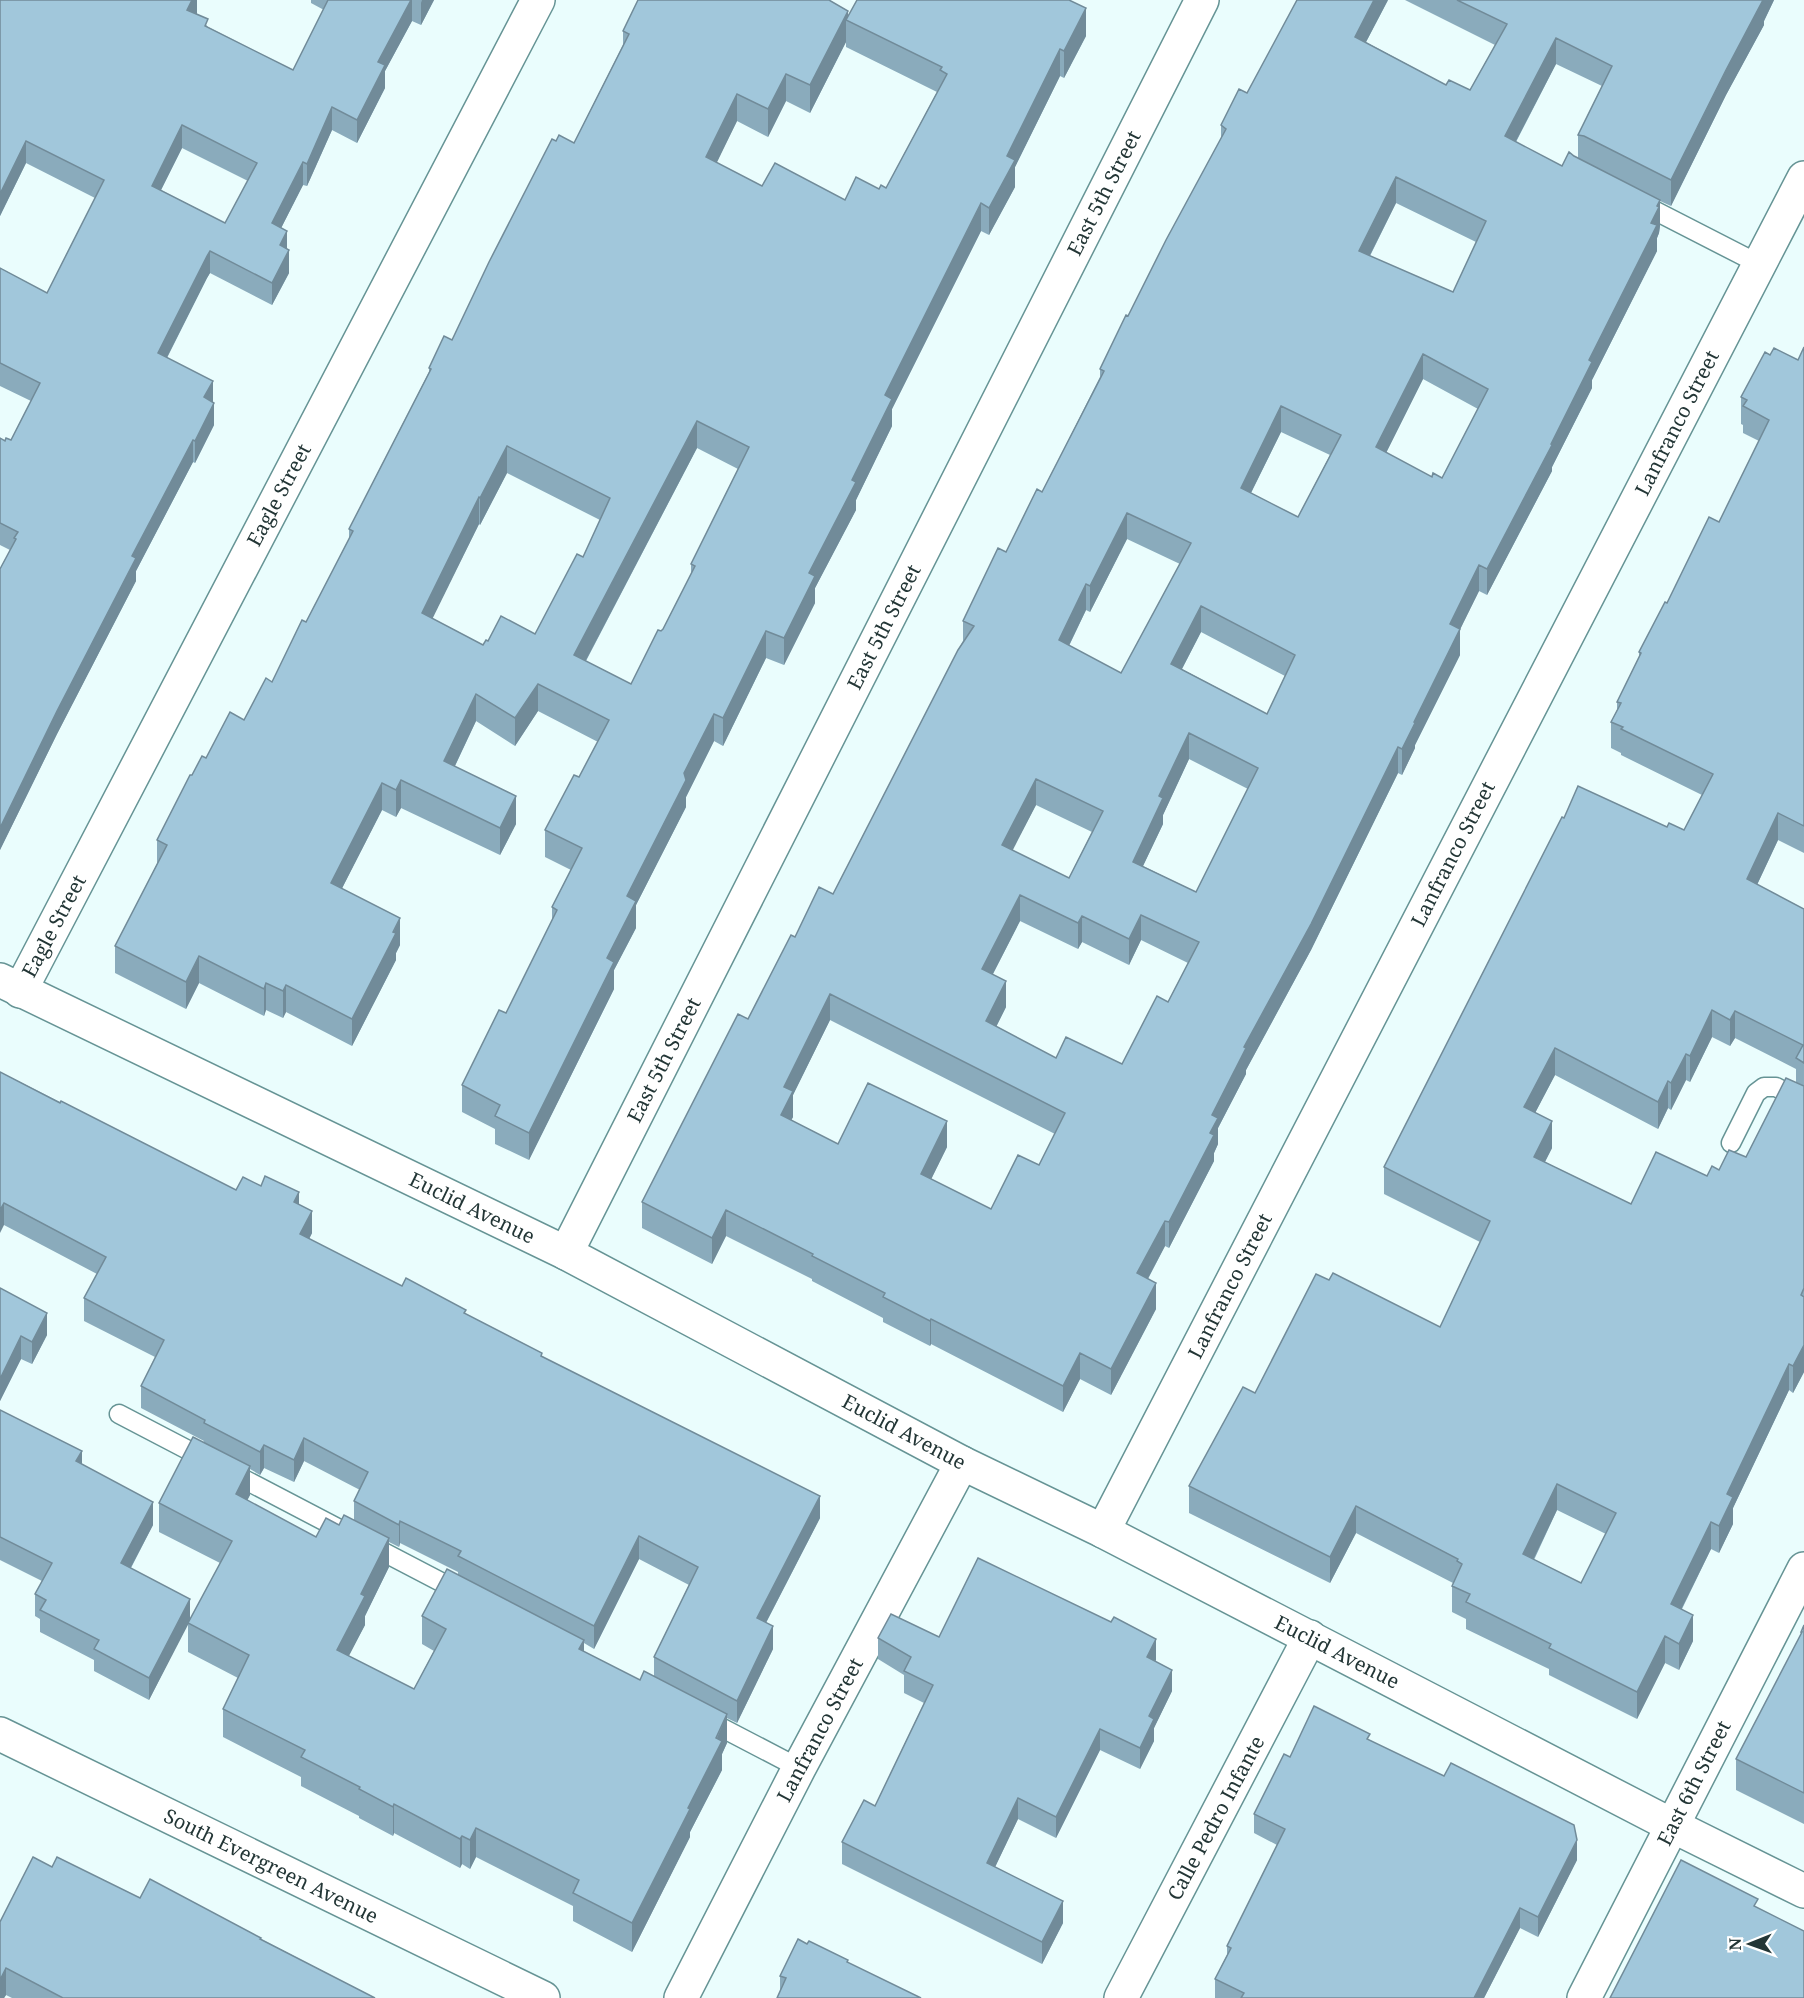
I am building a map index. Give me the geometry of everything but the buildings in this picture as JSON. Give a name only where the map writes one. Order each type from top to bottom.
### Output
[{"type":"street","name":"Eagle Street","points":[[10,985],[538,0]]},
{"type":"street","name":"East 5th Street","points":[[566,1253],[1202,0]]},
{"type":"street","name":"Lanfranco Street","points":[[1103,1531],[1804,178]]},
{"type":"street","name":"Euclid Avenue","points":[[10,985],[566,1253],[962,1463],[1103,1531],[1672,1826],[1804,1891]]},
{"type":"street","name":"Lanfranco Street","points":[[681,1998],[799,1768],[962,1463]]},
{"type":"street","name":"East 6th Street","points":[[1584,1998],[1804,1569]]},
{"type":"street","name":"Calle Pedro Infante","points":[[1122,1998],[1310,1638]]},
{"type":"street","name":"South Evergreen Avenue","points":[[0,1734],[543,1998]]},
{"type":"lane","points":[[1622,193],[1759,264]]},
{"type":"lane","points":[[1731,1143],[1756,1093],[1764,1087],[1776,1087],[1804,1102]]},
{"type":"lane","points":[[119,1414],[480,1602]]},
{"type":"lane","points":[[693,1713],[799,1768]]}]
